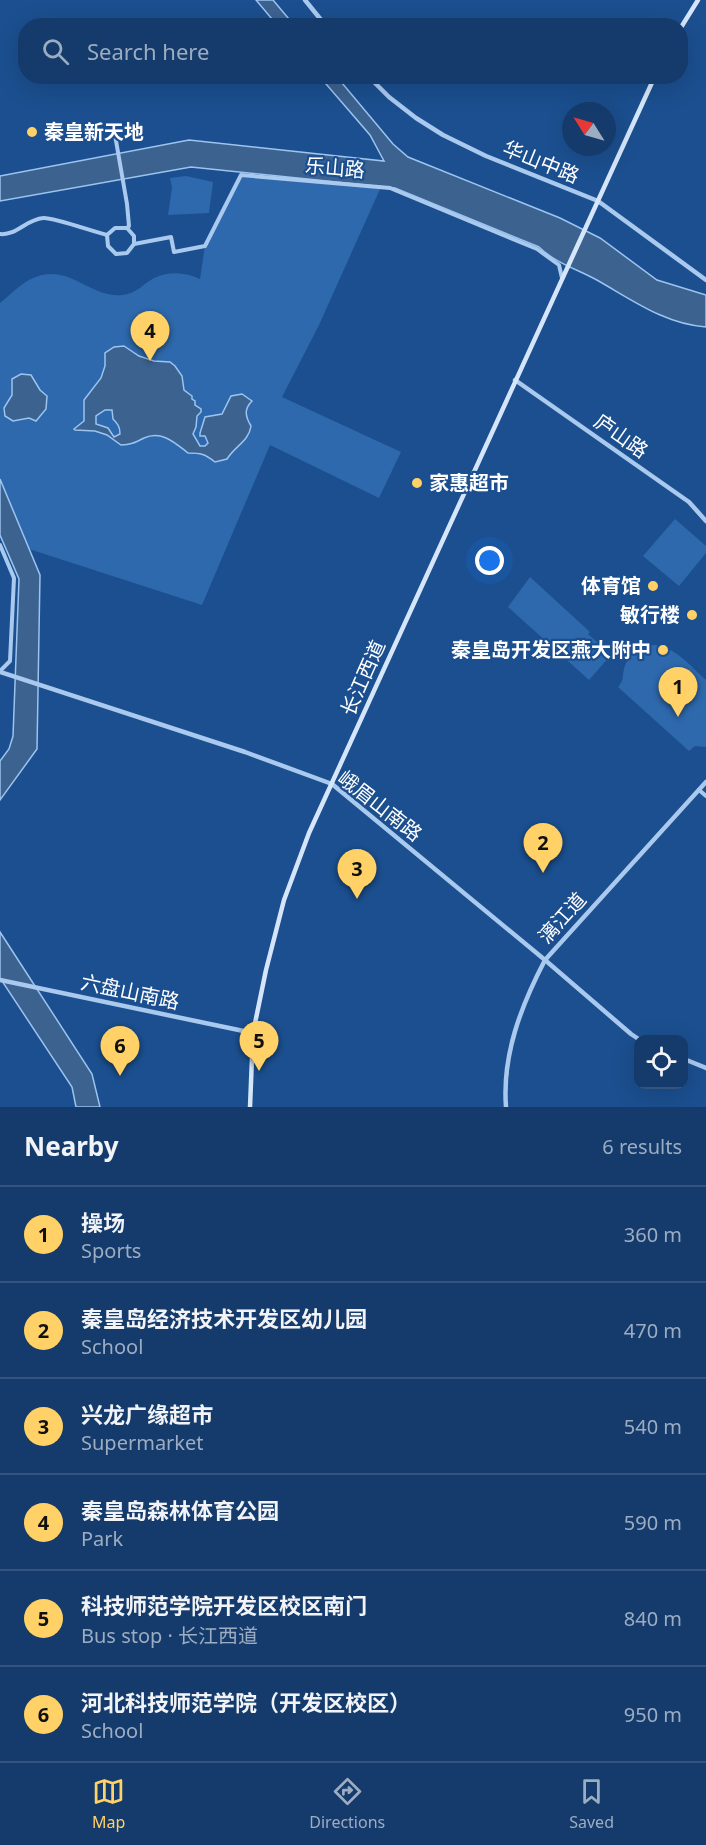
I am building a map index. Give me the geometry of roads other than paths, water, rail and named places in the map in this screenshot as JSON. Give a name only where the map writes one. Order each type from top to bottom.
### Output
[{"type":"main road","points":[[687,18],[698,0]]},
{"type":"main road","name":"长江西道","points":[[250,1107],[253,1033],[266,970],[284,900],[309,833],[651,84]]},
{"type":"street","points":[[305,0],[320,18]]},
{"type":"street","name":"华山中路","points":[[376,84],[389,97],[443,135],[486,156],[598,201],[704,279]]},
{"type":"street","points":[[115,135],[127,204],[127,228],[134,236],[134,244]]},
{"type":"street","name":"乐山路","points":[[107,235],[108,246],[116,254],[127,253],[134,244],[171,237],[174,252],[205,246],[242,175],[390,188],[537,249],[559,265],[562,278]]},
{"type":"street","points":[[0,234],[8,235],[32,220],[45,218],[107,235],[115,228],[127,228]]},
{"type":"street","name":"庐山路","points":[[515,380],[689,502],[706,521]]},
{"type":"street","points":[[0,545],[14,578],[10,661],[0,672]]},
{"type":"street","name":"峨眉山南路","points":[[0,672],[245,752],[332,784],[634,1036]]},
{"type":"street","name":"漓江道","points":[[506,1107],[508,1058],[519,1015],[529,989],[545,960],[706,782]]},
{"type":"street","points":[[699,790],[706,796]]},
{"type":"street","name":"六盘山南路","points":[[0,980],[253,1033]]},
{"type":"street","points":[[688,1061],[706,1068]]},
{"type":"place","name":"秦皇新天地","points":[[32,132]]},
{"type":"place","name":"秦皇岛森林体育公园","points":[[150,361]]},
{"type":"place","name":"家惠超市","points":[[417,483]]},
{"type":"place","name":"体育馆","points":[[653,586]]},
{"type":"place","name":"敏行楼","points":[[692,615]]},
{"type":"place","name":"秦皇岛开发区燕大附中","points":[[663,650]]},
{"type":"place","name":"操场","points":[[678,717]]},
{"type":"place","name":"秦皇岛经济技术开发区幼儿园","points":[[543,873]]},
{"type":"place","name":"兴龙广缘超市","points":[[357,899]]},
{"type":"place","name":"科技师范学院开发区校区南门","points":[[259,1071]]},
{"type":"place","name":"河北科技师范学院（开发区校区）","points":[[120,1076]]}]
